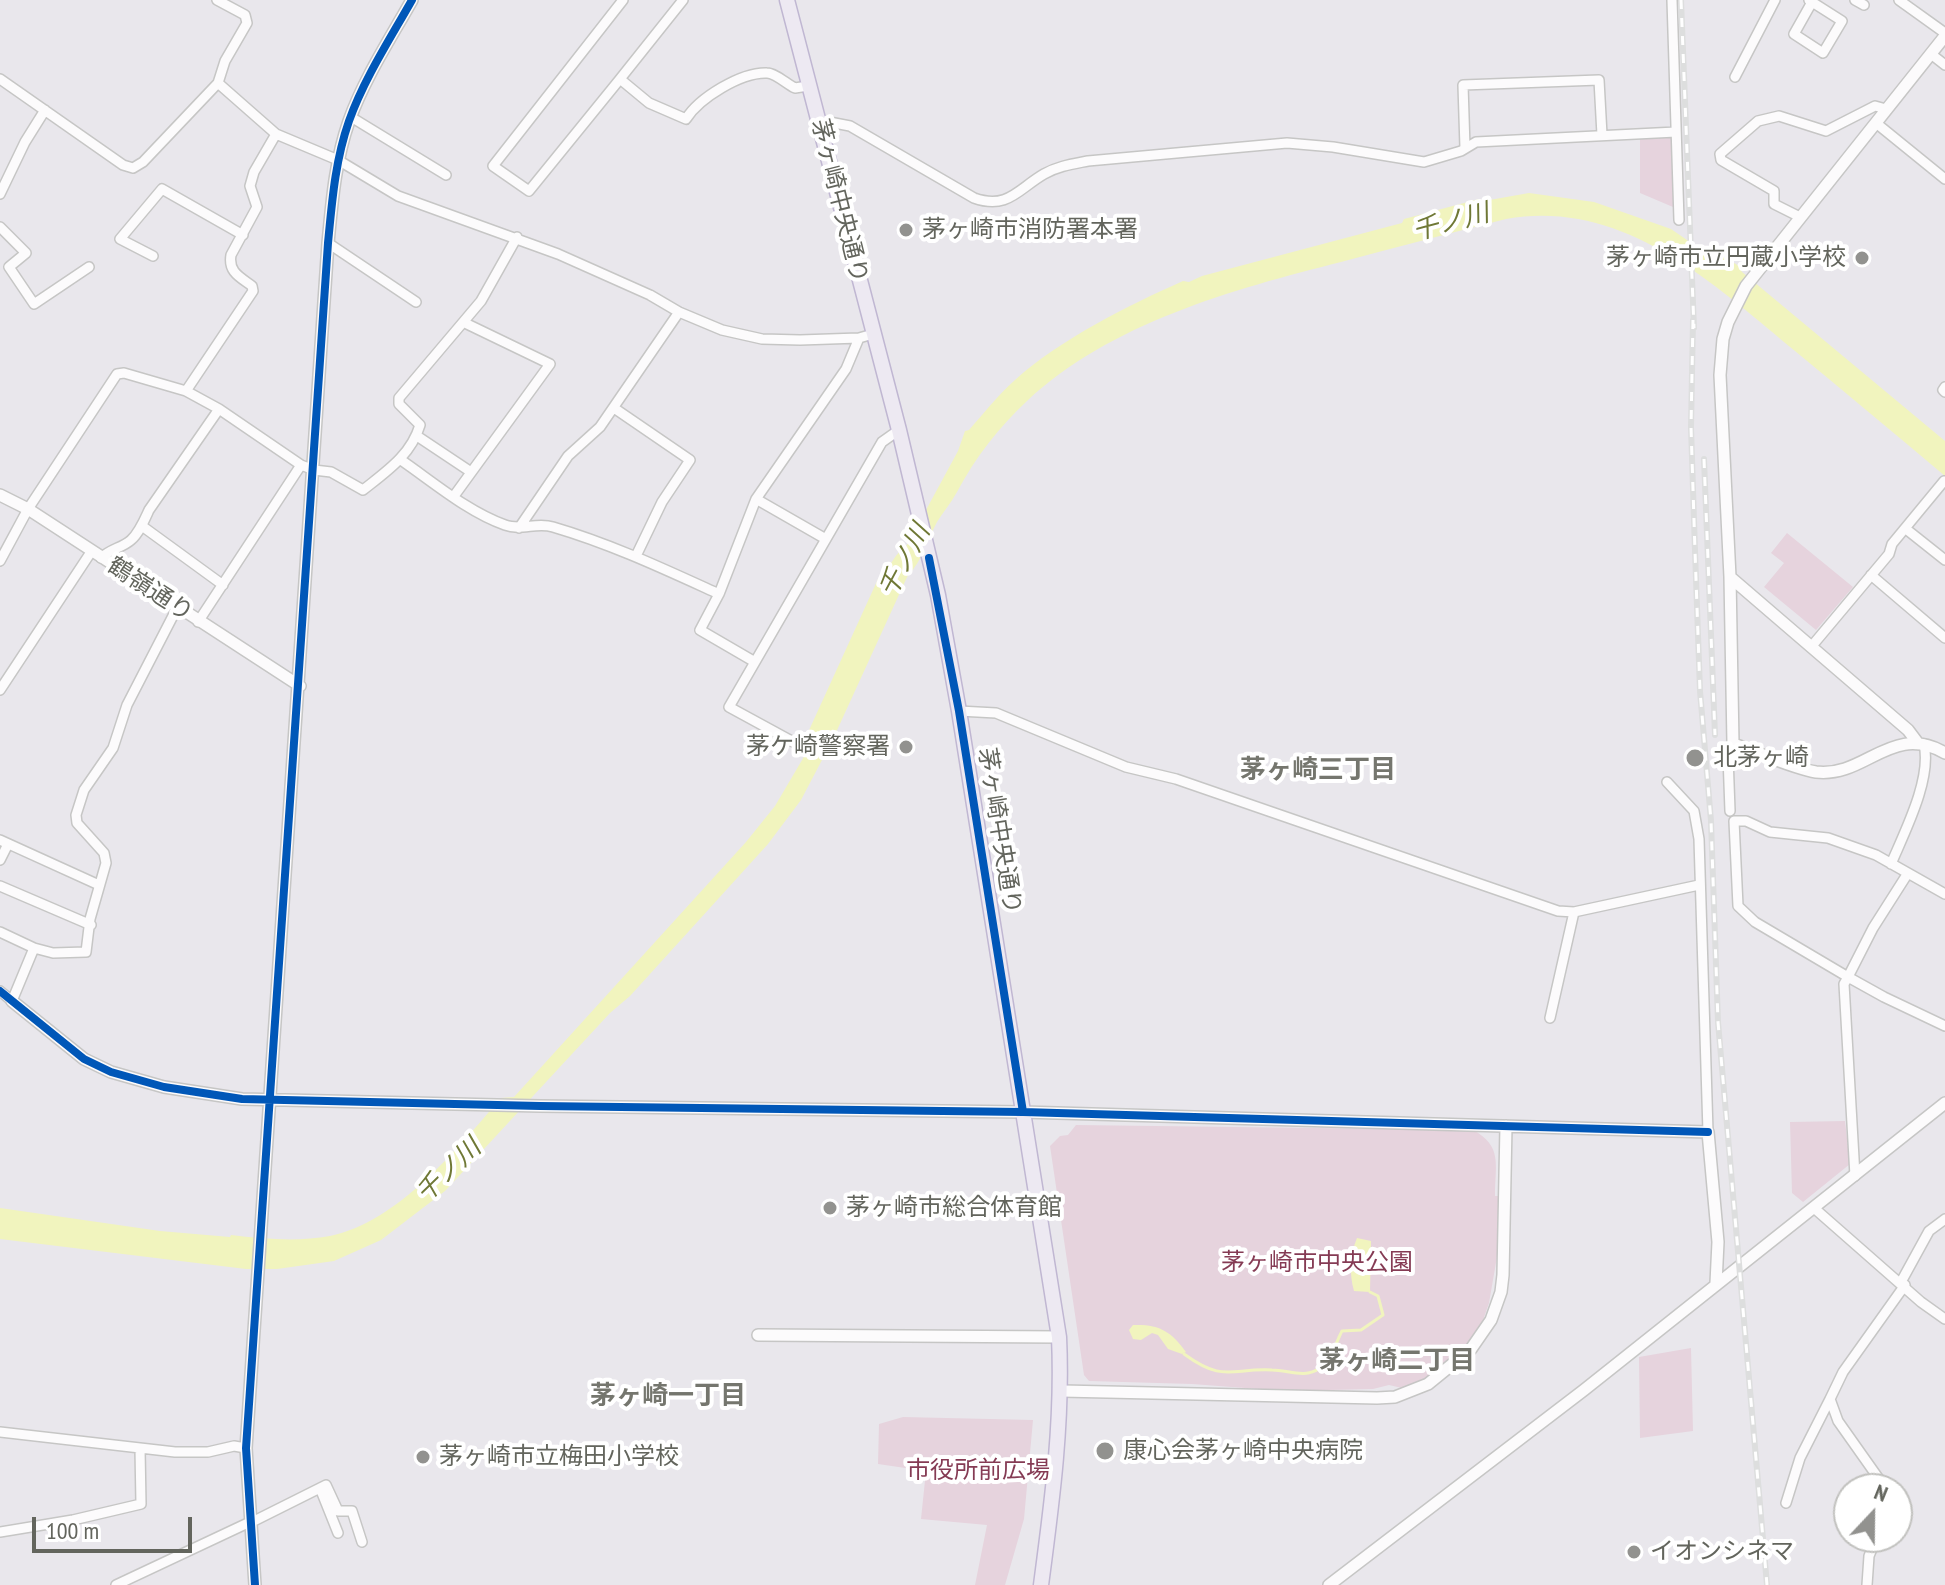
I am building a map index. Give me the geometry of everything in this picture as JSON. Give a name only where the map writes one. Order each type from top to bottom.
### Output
[{"type":"main road","name":"茅ヶ崎中央通り","points":[[787,0],[819,120],[866,336],[899,430],[929,558],[959,711],[1059,1337],[1062,1391],[1056,1472],[1041,1585]]},
{"type":"street","points":[[0,79],[123,165],[133,168],[143,162],[218,83],[225,61],[247,23],[245,15],[217,0]]},
{"type":"street","points":[[255,1585],[246,1448],[328,243],[338,160],[351,117],[360,94],[412,0]]},
{"type":"street","points":[[623,0],[493,166],[529,191],[683,0]]},
{"type":"street","points":[[1672,0],[1679,220]]},
{"type":"street","points":[[1735,77],[1775,0]]},
{"type":"street","points":[[1730,811],[1728,756],[1733,744],[1730,577],[1720,375],[1723,339],[1735,306],[1752,276],[1945,35],[1899,0]]},
{"type":"street","points":[[1810,1],[1842,21],[1823,53],[1794,34],[1810,1]]},
{"type":"street","points":[[1931,54],[1945,65]]},
{"type":"street","points":[[620,79],[649,103],[686,119],[694,107],[744,76],[769,73],[795,88],[808,86]]},
{"type":"street","points":[[1465,148],[1463,85],[1599,80],[1602,135]]},
{"type":"street","points":[[218,83],[276,134],[338,160],[398,196],[517,237],[650,295],[679,312],[737,335],[800,340],[866,336]]},
{"type":"street","points":[[1800,217],[1774,204],[1774,191],[1721,160],[1720,154],[1758,121],[1779,116],[1826,131],[1875,106],[1886,109]]},
{"type":"street","points":[[0,194],[25,142],[45,110]]},
{"type":"street","points":[[351,117],[446,175]]},
{"type":"street","points":[[819,120],[850,126],[974,198],[995,203],[1017,194],[1044,174],[1065,165],[1088,161],[1287,143],[1424,162],[1476,142],[1676,132]]},
{"type":"street","points":[[1876,123],[1945,179]]},
{"type":"street","points":[[186,391],[253,291],[252,286],[232,271],[231,255],[257,207],[250,186],[254,172],[276,134]]},
{"type":"street","points":[[153,256],[120,239],[162,189],[243,235]]},
{"type":"street","points":[[0,227],[26,253],[9,267],[34,304],[89,267]]},
{"type":"street","points":[[0,561],[28,509],[117,374],[186,391],[219,409],[301,465],[331,472],[363,490],[401,460],[417,436],[420,425],[399,404],[399,398],[434,354],[465,323],[517,237]]},
{"type":"street","points":[[328,243],[416,302]]},
{"type":"street","points":[[519,528],[568,456],[600,427],[679,312]]},
{"type":"street","points":[[454,496],[550,364],[465,323]]},
{"type":"street","points":[[755,662],[700,630],[719,594],[756,499],[866,336]]},
{"type":"street","points":[[614,408],[690,460],[662,502],[636,556]]},
{"type":"street","points":[[0,690],[96,555],[129,542],[142,526],[149,510],[219,409]]},
{"type":"street","points":[[797,744],[729,707],[882,442],[899,430]]},
{"type":"street","points":[[417,436],[471,472]]},
{"type":"street","points":[[401,460],[505,526],[549,525],[636,556],[719,594]]},
{"type":"street","points":[[198,622],[301,465]]},
{"type":"street","points":[[1811,647],[1944,481]]},
{"type":"street","name":"鶴嶺通り","points":[[0,495],[28,509],[300,686]]},
{"type":"street","points":[[756,499],[824,538]]},
{"type":"street","points":[[142,526],[223,585]]},
{"type":"street","points":[[1906,529],[1945,560]]},
{"type":"street","points":[[1871,575],[1945,638]]},
{"type":"street","points":[[1730,577],[1921,743],[1926,752],[1921,786],[1891,864]]},
{"type":"street","points":[[0,932],[53,953],[86,952],[106,863],[104,853],[77,823],[76,815],[84,790],[113,748],[127,705],[177,608]]},
{"type":"street","points":[[959,711],[996,713],[1126,767],[1176,779],[1558,911],[1574,912],[1699,885]]},
{"type":"street","points":[[1733,744],[1816,772],[1848,768],[1892,747],[1921,743],[1945,753]]},
{"type":"street","points":[[1667,782],[1694,811],[1697,819],[1708,1132],[1718,1242],[1716,1283]]},
{"type":"street","points":[[1945,894],[1876,855],[1828,838],[1770,832],[1746,821],[1734,821],[1738,906],[1755,922],[1848,977],[1945,1026]]},
{"type":"street","points":[[0,860],[4,842],[99,885]]},
{"type":"street","points":[[1855,1176],[1844,984],[1873,928],[1908,873]]},
{"type":"street","points":[[0,886],[91,925]]},
{"type":"street","points":[[1550,1018],[1574,912]]},
{"type":"street","points":[[12,1001],[34,948]]},
{"type":"street","points":[[0,991],[84,1059],[111,1072],[164,1087],[242,1099],[1023,1112],[1708,1132]]},
{"type":"street","points":[[1329,1585],[1584,1390],[1945,1103]]},
{"type":"street","points":[[1062,1391],[1377,1398],[1395,1397],[1428,1384],[1471,1349],[1482,1336],[1497,1305],[1503,1275],[1506,1126]]},
{"type":"street","points":[[1814,1208],[1945,1319]]},
{"type":"street","points":[[1786,1503],[1800,1458],[1843,1372],[1903,1283],[1929,1231],[1945,1219]]},
{"type":"street","points":[[758,1335],[1059,1337]]},
{"type":"street","points":[[1830,1399],[1838,1421],[1875,1473]]},
{"type":"street","points":[[0,1432],[140,1449],[208,1452],[234,1446],[246,1448]]},
{"type":"street","points":[[0,1532],[73,1520],[141,1504],[140,1449]]},
{"type":"street","points":[[116,1585],[326,1485],[338,1511],[352,1511],[362,1542]]},
{"type":"street","points":[[320,1488],[338,1533]]},
{"type":"street","points":[[1867,1585],[1870,1553]]},
{"type":"green space","points":[[1673,132],[1673,207],[1640,193],[1640,133]]},
{"type":"green space","points":[[1787,533],[1853,587],[1816,630],[1764,587],[1784,563],[1771,553]]},
{"type":"green space","points":[[1845,1121],[1850,1164],[1803,1202],[1792,1193],[1790,1122]]},
{"type":"green space","name":"茅ヶ崎市中央公園","points":[[1076,1125],[1473,1130],[1483,1136],[1493,1150],[1495,1196],[1498,1196],[1498,1251],[1489,1303],[1481,1326],[1460,1353],[1438,1373],[1402,1388],[1389,1385],[1373,1389],[1285,1391],[1089,1381],[1084,1375],[1050,1146],[1060,1136],[1068,1135]]},
{"type":"green space","points":[[1691,1348],[1693,1431],[1640,1438],[1639,1357]]},
{"type":"green space","name":"市役所前広場","points":[[903,1417],[1033,1420],[1024,1519],[1005,1585],[975,1585],[987,1525],[921,1519],[926,1471],[878,1464],[879,1424]]},
{"type":"water","name":"千ノ川","points":[[1529,193],[1594,202],[1671,229],[1706,253],[1711,249],[1739,266],[1742,272],[1945,441],[1945,476],[1698,274],[1627,234],[1589,221],[1548,216],[1506,219],[1258,284],[1175,312],[1096,350],[1060,374],[1027,401],[997,432],[937,522],[921,557],[908,575],[833,739],[801,800],[768,844],[630,996],[610,1013],[445,1191],[381,1240],[334,1261],[277,1269],[246,1269],[0,1239],[0,1208],[160,1231],[281,1239],[330,1236],[379,1216],[424,1181],[501,1098],[514,1097],[746,842],[775,806],[805,755],[800,750],[878,579],[907,545],[958,451],[965,431],[1015,380],[1073,337],[1183,281],[1189,282],[1402,223],[1404,219],[1479,199],[1484,201]]},
{"type":"water","points":[[1357,1238],[1371,1241],[1370,1292],[1354,1291],[1352,1284],[1352,1257]]},
{"type":"water","points":[[1133,1325],[1164,1330],[1186,1352],[1182,1354],[1168,1349],[1158,1335],[1152,1333],[1141,1340],[1133,1339],[1129,1330]]},
{"type":"waterway","points":[[1184,1354],[1218,1371],[1314,1371],[1327,1361],[1342,1331],[1361,1330],[1383,1315],[1378,1296],[1370,1292]]},
{"type":"railway","points":[[1681,0],[1694,328]]},
{"type":"railway","points":[[1693,320],[1691,427],[1695,551],[1700,691],[1711,821],[1718,1022],[1767,1585]]},
{"type":"railway","points":[[1704,459],[1715,735]]},
{"type":"cycle path","points":[[255,1585],[246,1448],[329,228],[337,166],[349,121],[370,75],[412,0]]},
{"type":"cycle path","points":[[929,558],[959,711],[1023,1112]]},
{"type":"cycle path","points":[[0,991],[84,1059],[111,1072],[164,1087],[242,1099],[1023,1112],[1708,1132]]},
{"type":"place","name":"茅ヶ崎市消防署本署","points":[[906,230]]},
{"type":"place","name":"茅ヶ崎市立円蔵小学校","points":[[1862,258]]},
{"type":"place","name":"茅ケ崎警察署","points":[[906,747]]},
{"type":"place","name":"北茅ヶ崎","points":[[1695,758]]},
{"type":"place","name":"茅ヶ崎市総合体育館","points":[[830,1208]]},
{"type":"place","name":"康心会茅ヶ崎中央病院","points":[[1105,1451]]},
{"type":"place","name":"茅ヶ崎市立梅田小学校","points":[[423,1457]]},
{"type":"place","name":"イオンシネマ","points":[[1634,1552]]},
{"type":"district","name":"茅ヶ崎三丁目","points":[[1318,771]]},
{"type":"district","name":"茅ヶ崎二丁目","points":[[1397,1362]]},
{"type":"district","name":"茅ヶ崎一丁目","points":[[668,1397]]}]
